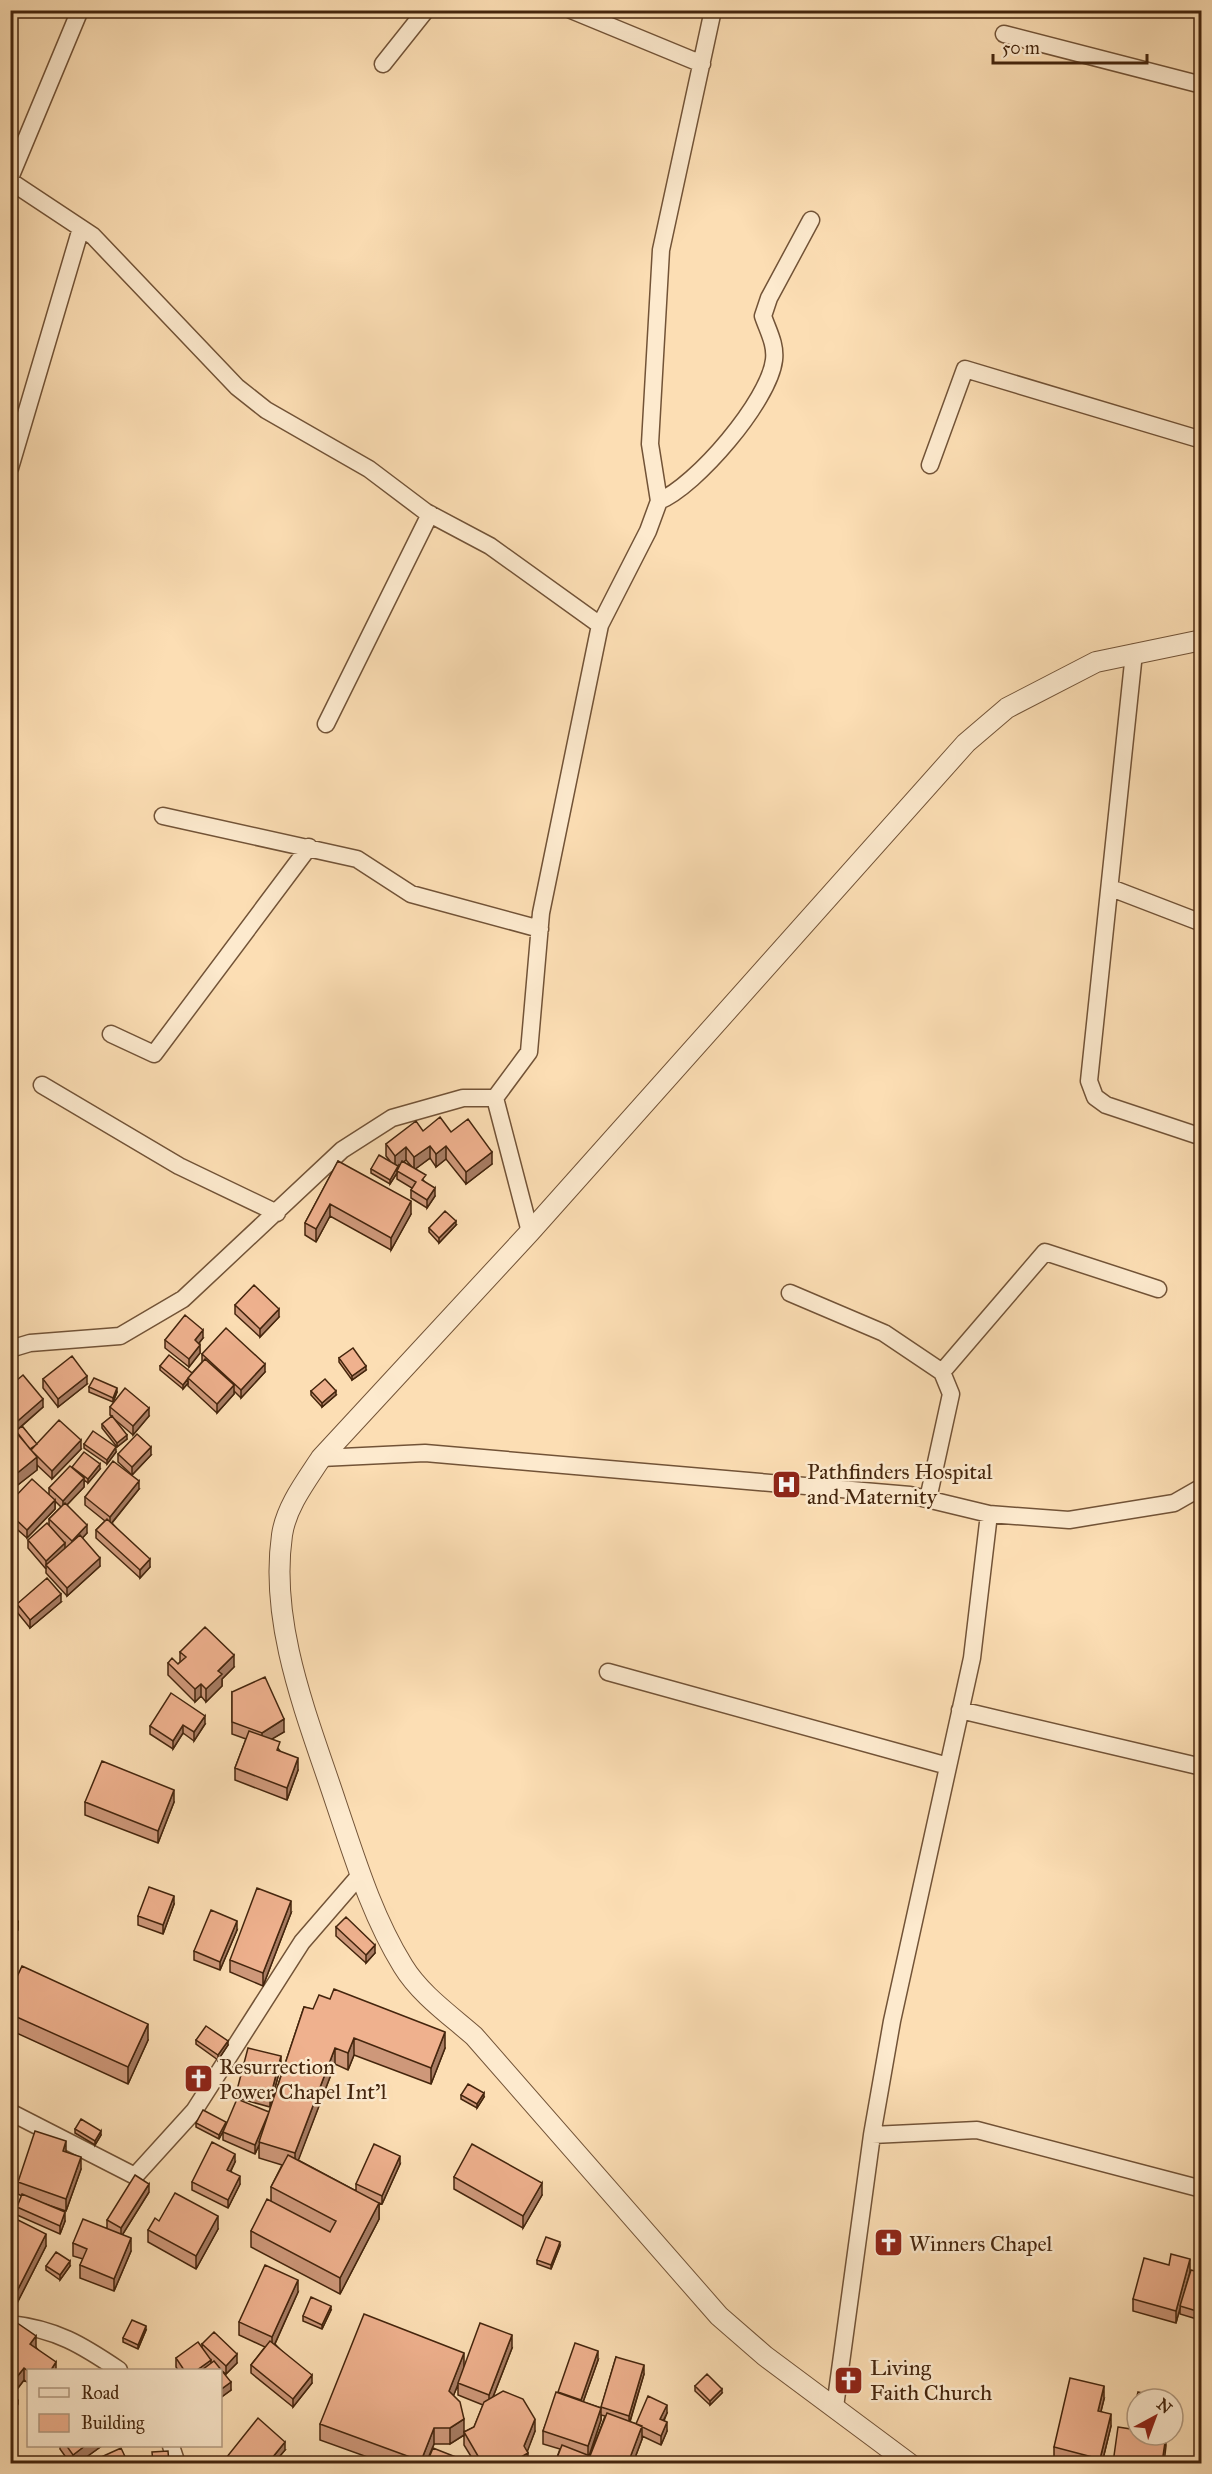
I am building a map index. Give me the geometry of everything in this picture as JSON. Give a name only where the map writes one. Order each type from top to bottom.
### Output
[{"type":"street","points":[[80,10],[10,180],[93,236],[168,312],[237,387],[266,410],[369,470],[430,514],[490,546],[600,625]]},
{"type":"street","points":[[383,64],[426,10]]},
{"type":"street","points":[[571,10],[702,64]]},
{"type":"street","points":[[495,1098],[529,1052],[541,913],[600,625],[648,531],[659,501],[650,444],[662,250],[713,10]]},
{"type":"street","points":[[1004,34],[1202,85]]},
{"type":"street","points":[[659,501],[675,495],[740,427],[770,380],[775,358],[773,339],[763,316],[769,298],[811,220]]},
{"type":"street","points":[[10,468],[81,228]]},
{"type":"street","points":[[930,465],[965,369],[1202,440]]},
{"type":"street","points":[[326,724],[430,514]]},
{"type":"street","points":[[910,2463],[765,2355],[718,2316],[474,2036],[436,2003],[404,1968],[383,1928],[360,1875],[300,1694],[281,1608],[278,1570],[283,1532],[296,1497],[321,1458],[530,1232],[966,743],[1007,708],[1096,662],[1202,640]]},
{"type":"street","points":[[1134,653],[1089,1081],[1095,1097],[1106,1105],[1202,1137]]},
{"type":"street","points":[[163,816],[357,859],[411,894],[540,929]]},
{"type":"street","points":[[111,1034],[154,1054],[309,847]]},
{"type":"street","points":[[1111,888],[1202,923]]},
{"type":"street","points":[[42,1084],[179,1166],[277,1214]]},
{"type":"street","points":[[10,1349],[30,1343],[120,1336],[183,1299],[277,1214],[342,1150],[392,1118],[463,1098],[495,1098]]},
{"type":"street","points":[[495,1098],[530,1232]]},
{"type":"street","points":[[942,1372],[1045,1252],[1158,1289]]},
{"type":"street","points":[[790,1293],[884,1333],[942,1372],[951,1394],[928,1499]]},
{"type":"street","points":[[321,1458],[425,1453],[910,1495],[989,1514],[1069,1520],[1174,1503],[1202,1487]]},
{"type":"street","points":[[835,2407],[872,2136],[892,2021],[972,1658],[989,1514]]},
{"type":"street","points":[[608,1672],[948,1766]]},
{"type":"street","points":[[960,1710],[1202,1767]]},
{"type":"street","points":[[10,2112],[135,2176],[194,2111],[302,1942],[360,1875]]},
{"type":"street","points":[[872,2136],[977,2130],[1202,2189]]},
{"type":"street","points":[[10,2324],[40,2327],[83,2346],[118,2369]]},
{"type":"street","points":[[172,2447],[177,2463]]},
{"type":"building","points":[[440,1117],[451,1132],[468,1119],[492,1152],[466,1172],[446,1146],[436,1154],[430,1146],[414,1157],[406,1147],[395,1156],[386,1144],[416,1121],[423,1131]]},
{"type":"building","points":[[379,1155],[398,1166],[390,1180],[371,1169]]},
{"type":"building","points":[[338,1161],[411,1201],[391,1238],[330,1204],[316,1229],[305,1223]]},
{"type":"building","points":[[402,1161],[426,1175],[422,1180],[435,1188],[427,1200],[411,1190],[416,1182],[397,1171]]},
{"type":"building","points":[[445,1211],[456,1221],[439,1238],[429,1228]]},
{"type":"building","points":[[254,1285],[279,1309],[260,1329],[235,1305]]},
{"type":"building","points":[[185,1315],[203,1330],[195,1340],[200,1345],[189,1359],[165,1340]]},
{"type":"building","points":[[226,1328],[265,1364],[241,1390],[202,1354]]},
{"type":"building","points":[[353,1348],[366,1366],[352,1376],[339,1358]]},
{"type":"building","points":[[169,1355],[192,1373],[183,1385],[160,1366]]},
{"type":"building","points":[[72,1356],[87,1376],[58,1399],[43,1379]]},
{"type":"building","points":[[205,1359],[234,1385],[217,1404],[188,1378]]},
{"type":"building","points":[[23,1375],[43,1399],[12,1426],[10,1425],[10,1386]]},
{"type":"building","points":[[94,1378],[117,1388],[113,1398],[89,1387]]},
{"type":"building","points":[[325,1379],[336,1391],[322,1403],[311,1391]]},
{"type":"building","points":[[125,1388],[149,1408],[133,1426],[110,1407]]},
{"type":"building","points":[[112,1416],[127,1435],[117,1443],[102,1424]]},
{"type":"building","points":[[59,1420],[81,1440],[52,1471],[31,1450]]},
{"type":"building","points":[[10,1425],[37,1457],[10,1479]]},
{"type":"building","points":[[22,1426],[37,1444],[30,1449],[16,1431]]},
{"type":"building","points":[[93,1431],[116,1447],[107,1460],[84,1444]]},
{"type":"building","points":[[137,1434],[151,1447],[132,1467],[118,1454]]},
{"type":"building","points":[[84,1452],[100,1464],[88,1479],[72,1467]]},
{"type":"building","points":[[113,1461],[139,1481],[110,1517],[85,1497]]},
{"type":"building","points":[[70,1466],[84,1478],[63,1501],[49,1488]]},
{"type":"building","points":[[32,1479],[55,1500],[27,1530],[10,1514],[10,1502]]},
{"type":"building","points":[[65,1503],[87,1525],[72,1541],[49,1519]]},
{"type":"building","points":[[107,1519],[150,1559],[140,1570],[96,1530]]},
{"type":"building","points":[[47,1523],[65,1543],[46,1561],[28,1540]]},
{"type":"building","points":[[80,1535],[100,1558],[67,1588],[46,1565]]},
{"type":"building","points":[[47,1578],[61,1594],[30,1620],[17,1604]]},
{"type":"building","points":[[205,1627],[234,1655],[218,1671],[222,1674],[206,1689],[201,1684],[195,1689],[168,1663],[172,1658],[178,1664],[186,1657],[180,1652]]},
{"type":"building","points":[[265,1677],[284,1719],[262,1733],[232,1722],[232,1692]]},
{"type":"building","points":[[171,1693],[205,1716],[194,1732],[183,1725],[173,1741],[150,1726]]},
{"type":"building","points":[[249,1731],[280,1742],[277,1750],[298,1758],[287,1788],[235,1768]]},
{"type":"building","points":[[102,1761],[174,1790],[158,1831],[85,1802]]},
{"type":"building","points":[[149,1887],[174,1896],[163,1925],[138,1916]]},
{"type":"building","points":[[257,1888],[291,1901],[263,1973],[230,1960]]},
{"type":"building","points":[[211,1910],[237,1921],[220,1962],[194,1951]]},
{"type":"building","points":[[10,1916],[18,1922],[10,1932]]},
{"type":"building","points":[[346,1917],[375,1945],[366,1955],[336,1927]]},
{"type":"building","points":[[22,1966],[148,2024],[128,2067],[10,2014],[10,1992]]},
{"type":"building","points":[[334,1989],[445,2032],[431,2068],[354,2038],[348,2053],[335,2048],[295,2153],[259,2142],[304,2007],[313,2009],[319,1995],[330,1999]]},
{"type":"building","points":[[206,2026],[228,2041],[218,2055],[196,2040]]},
{"type":"building","points":[[248,2048],[281,2056],[270,2098],[237,2090]]},
{"type":"building","points":[[468,2084],[484,2093],[477,2104],[461,2095]]},
{"type":"building","points":[[237,2099],[269,2112],[255,2145],[223,2132]]},
{"type":"building","points":[[203,2110],[226,2122],[219,2135],[196,2123]]},
{"type":"building","points":[[81,2119],[101,2131],[95,2141],[75,2129]]},
{"type":"building","points":[[35,2131],[66,2141],[63,2151],[81,2157],[66,2199],[18,2182]]},
{"type":"building","points":[[212,2142],[235,2154],[227,2170],[240,2176],[228,2200],[192,2182]]},
{"type":"building","points":[[374,2144],[400,2156],[382,2196],[356,2184]]},
{"type":"building","points":[[472,2144],[542,2183],[523,2216],[454,2177]]},
{"type":"building","points":[[288,2155],[379,2203],[340,2278],[251,2231],[267,2199],[330,2232],[336,2221],[271,2187]]},
{"type":"building","points":[[135,2175],[149,2184],[121,2228],[107,2220]]},
{"type":"building","points":[[175,2193],[218,2216],[196,2256],[148,2230],[155,2218],[159,2221]]},
{"type":"building","points":[[22,2194],[65,2212],[60,2226],[17,2207]]},
{"type":"building","points":[[10,2216],[46,2234],[12,2301],[10,2300]]},
{"type":"building","points":[[83,2219],[131,2238],[114,2279],[80,2265],[87,2249],[73,2243]]},
{"type":"building","points":[[546,2237],[560,2242],[551,2265],[537,2260]]},
{"type":"building","points":[[56,2252],[70,2261],[60,2275],[46,2266]]},
{"type":"building","points":[[1171,2254],[1190,2259],[1176,2311],[1133,2299],[1144,2258],[1169,2265]]},
{"type":"building","points":[[265,2265],[298,2280],[272,2337],[239,2322]]},
{"type":"building","points":[[1191,2270],[1202,2273],[1200,2312],[1180,2306]]},
{"type":"building","points":[[311,2297],[331,2306],[322,2325],[303,2316]]},
{"type":"building","points":[[364,2314],[464,2353],[449,2391],[460,2402],[464,2419],[450,2428],[434,2428],[421,2461],[320,2424]]},
{"type":"building","points":[[10,2318],[36,2336],[30,2344],[56,2362],[52,2369],[27,2370],[24,2368],[12,2383],[10,2382]]},
{"type":"building","points":[[132,2320],[146,2326],[138,2345],[123,2338]]},
{"type":"building","points":[[480,2323],[512,2335],[489,2395],[458,2383]]},
{"type":"building","points":[[214,2332],[237,2354],[226,2366],[202,2344]]},
{"type":"building","points":[[270,2341],[312,2375],[293,2399],[251,2365]]},
{"type":"building","points":[[198,2342],[211,2360],[198,2369],[183,2369],[176,2358]]},
{"type":"building","points":[[575,2343],[598,2351],[581,2400],[558,2392]]},
{"type":"building","points":[[616,2357],[644,2365],[629,2416],[601,2407]]},
{"type":"building","points":[[214,2361],[220,2369],[203,2369]]},
{"type":"building","points":[[222,2371],[231,2382],[222,2389]]},
{"type":"building","points":[[707,2374],[722,2389],[710,2401],[695,2386]]},
{"type":"building","points":[[1070,2378],[1104,2386],[1098,2411],[1111,2414],[1100,2459],[1054,2447]]},
{"type":"building","points":[[503,2391],[523,2399],[535,2419],[524,2446],[528,2453],[511,2463],[482,2463],[464,2432],[474,2427],[484,2402]]},
{"type":"building","points":[[556,2392],[601,2408],[588,2446],[543,2431]]},
{"type":"building","points":[[10,2396],[18,2400],[10,2416]]},
{"type":"building","points":[[648,2396],[667,2405],[660,2419],[667,2422],[661,2436],[636,2424]]},
{"type":"building","points":[[607,2413],[642,2426],[628,2463],[555,2463],[562,2445],[590,2456]]},
{"type":"building","points":[[258,2418],[285,2442],[268,2463],[233,2463],[226,2458]]},
{"type":"building","points":[[1118,2427],[1125,2428],[1125,2447],[1164,2447],[1162,2463],[1113,2463]]},
{"type":"building","points":[[1202,2443],[1202,2463],[1197,2463]]},
{"type":"building","points":[[10,2444],[22,2463],[10,2463]]},
{"type":"building","points":[[67,2447],[83,2447],[73,2455]]},
{"type":"building","points":[[121,2448],[128,2463],[88,2463]]},
{"type":"building","points":[[433,2448],[471,2463],[427,2463]]},
{"type":"building","points":[[168,2451],[169,2463],[153,2463],[152,2452]]},
{"type":"place","name":"Pathfinders Hospital and Maternity","points":[[786,1484]]},
{"type":"place","name":"Resurrection Power Chapel Int'l","points":[[198,2079]]},
{"type":"place","name":"Winners Chapel","points":[[888,2243]]},
{"type":"place","name":"Living Faith Church","points":[[849,2380]]}]
